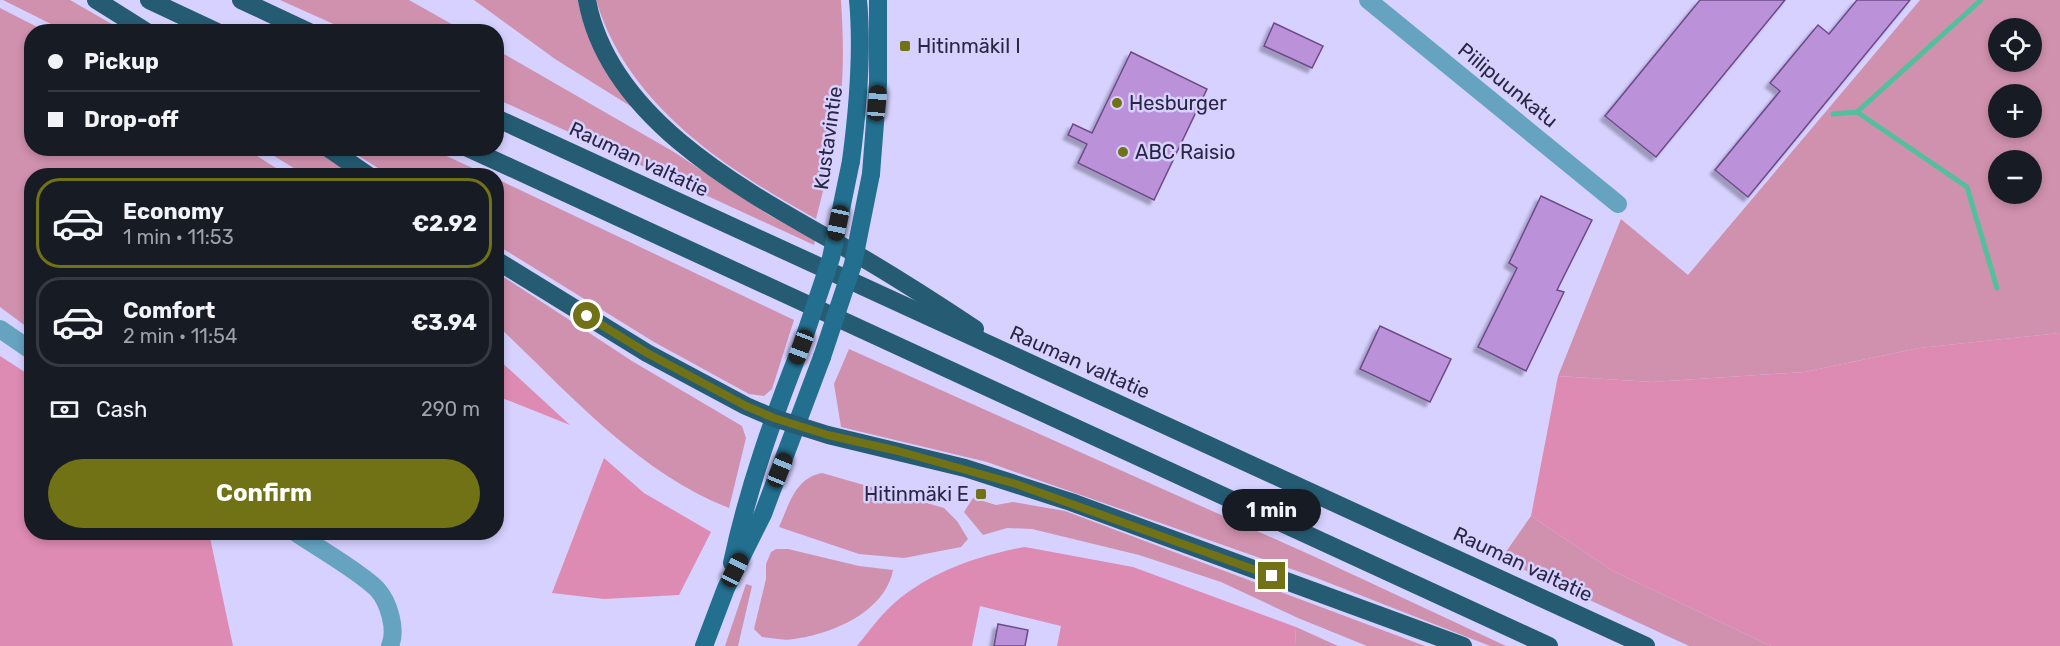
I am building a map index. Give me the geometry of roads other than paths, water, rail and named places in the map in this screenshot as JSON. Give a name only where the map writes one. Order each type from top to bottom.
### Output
[{"type":"highway","points":[[96,0],[134,24]]},
{"type":"highway","points":[[149,0],[200,24]]},
{"type":"highway","points":[[241,0],[292,24]]},
{"type":"highway","points":[[588,0],[597,39],[612,64],[650,112],[690,151],[747,191],[912,287],[1022,360]]},
{"type":"highway","name":"Rauman valtatie","points":[[504,122],[1646,646]]},
{"type":"highway","points":[[340,156],[357,168]]},
{"type":"highway","points":[[485,156],[1549,646]]},
{"type":"highway","points":[[504,265],[647,353],[746,406],[774,418],[965,468],[1071,502],[1464,646]]},
{"type":"main road","name":"Kustavintie","points":[[726,588],[744,507],[831,258],[851,161],[859,69],[858,0]]},
{"type":"main road","name":"Kustavintie","points":[[704,646],[726,588],[763,514],[798,426],[853,264],[871,174],[878,84],[878,0]]},
{"type":"street","name":"Piilipuunkatu","points":[[1368,0],[1618,204]]},
{"type":"street","points":[[0,329],[24,346]]},
{"type":"street","points":[[306,540],[378,590],[390,614],[393,637],[390,646]]},
{"type":"waterway","points":[[1833,114],[1857,112],[1981,0]]},
{"type":"waterway","points":[[1857,112],[1967,187],[1997,288]]},
{"type":"place","name":"HitinmäkiI I","points":[[905,46]]},
{"type":"place","name":"Hesburger","points":[[1117,103]]},
{"type":"place","name":"ABC Raisio","points":[[1123,152]]},
{"type":"place","name":"Hitinmäki E","points":[[981,494]]}]
